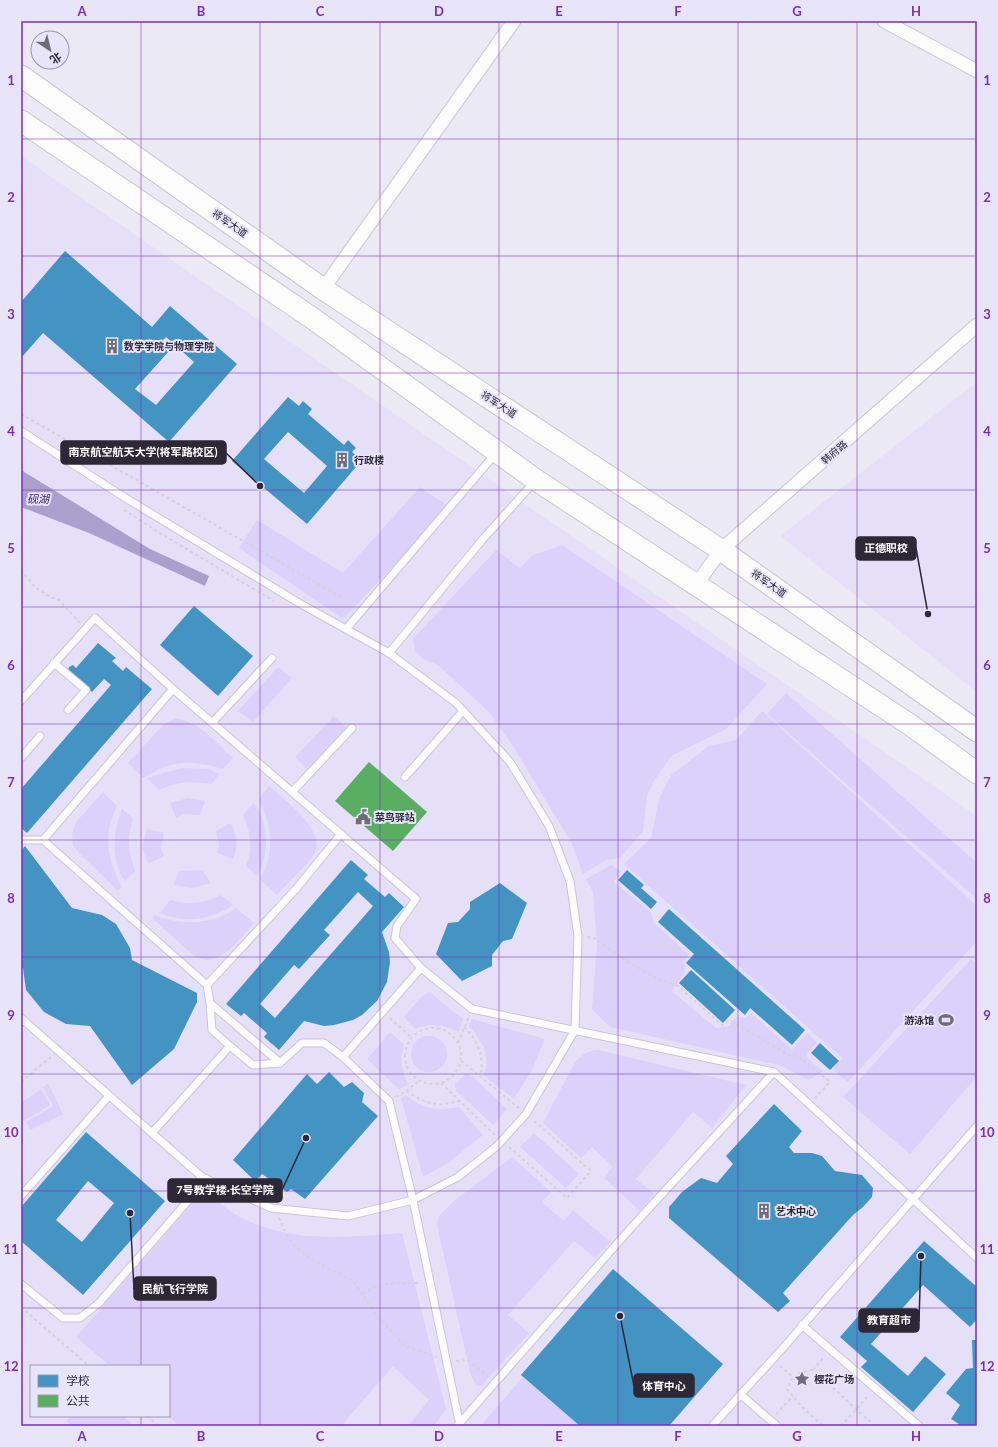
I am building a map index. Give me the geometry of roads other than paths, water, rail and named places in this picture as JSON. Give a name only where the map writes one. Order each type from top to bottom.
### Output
[{"type":"main road","name":"将军大道","points":[[21,76],[323,289],[721,550],[977,732]]},
{"type":"main road","points":[[21,121],[312,318],[498,451],[536,480],[909,724],[977,773]]},
{"type":"street","points":[[323,289],[514,21]]},
{"type":"street","points":[[884,21],[977,71]]},
{"type":"street","name":"韩府路","points":[[696,585],[721,550],[977,325]]},
{"type":"lane","points":[[21,431],[131,501],[299,603],[389,653],[430,682],[463,711],[510,762],[549,826],[570,881],[578,936],[575,1030],[526,1114],[497,1146],[458,1178],[413,1200],[348,1216],[271,1208],[202,1177],[21,1018]]},
{"type":"lane","points":[[346,629],[498,451]]},
{"type":"lane","points":[[389,653],[483,539],[536,480]]},
{"type":"lane","points":[[21,701],[95,618],[173,689],[416,900],[397,926],[395,938],[421,968],[472,1008],[774,1072],[977,1258]]},
{"type":"lane","points":[[212,723],[272,658]]},
{"type":"lane","points":[[54,663],[86,690],[68,710]]},
{"type":"lane","points":[[43,840],[173,689]]},
{"type":"lane","points":[[405,777],[463,711]]},
{"type":"lane","points":[[292,792],[352,728]]},
{"type":"lane","points":[[21,758],[40,736]]},
{"type":"lane","points":[[207,985],[296,889],[341,834]]},
{"type":"lane","points":[[21,840],[43,840],[207,985],[212,1030],[253,1065],[280,1063],[302,1043],[324,1042],[343,1057],[389,1101],[431,1282],[448,1361],[459,1425]]},
{"type":"lane","points":[[343,1057],[421,968]]},
{"type":"lane","points":[[210,1003],[280,1063]]},
{"type":"lane","points":[[152,1133],[230,1046]]},
{"type":"lane","points":[[459,1425],[492,1384],[630,1229],[774,1072]]},
{"type":"lane","points":[[21,1196],[109,1096]]},
{"type":"lane","points":[[712,1426],[773,1360],[977,1126]]},
{"type":"lane","points":[[21,1284],[63,1318],[80,1318],[99,1303],[207,1179]]},
{"type":"lane","points":[[802,1325],[919,1426]]},
{"type":"lane","points":[[740,1394],[777,1426]]},
{"type":"water","name":"砚湖","points":[[21,470],[150,549],[209,576],[205,586],[89,533],[21,507]]},
{"type":"place","name":"数学学院与物理学院","points":[[112,346]]},
{"type":"place","name":"行政楼","points":[[342,460]]},
{"type":"place","name":"南京航空航天大学(将军路校区)","points":[[260,486]]},
{"type":"place","name":"正德职校","points":[[928,614]]},
{"type":"place","name":"菜鸟驿站","points":[[363,817]]},
{"type":"place","name":"游泳馆","points":[[946,1020]]},
{"type":"place","name":"7号教学楼·长空学院","points":[[306,1138]]},
{"type":"place","name":"艺术中心","points":[[764,1211]]},
{"type":"place","name":"民航飞行学院","points":[[130,1213]]},
{"type":"place","name":"教育超市","points":[[921,1256]]},
{"type":"place","name":"体育中心","points":[[620,1316]]},
{"type":"place","name":"樱花广场","points":[[802,1379]]}]
